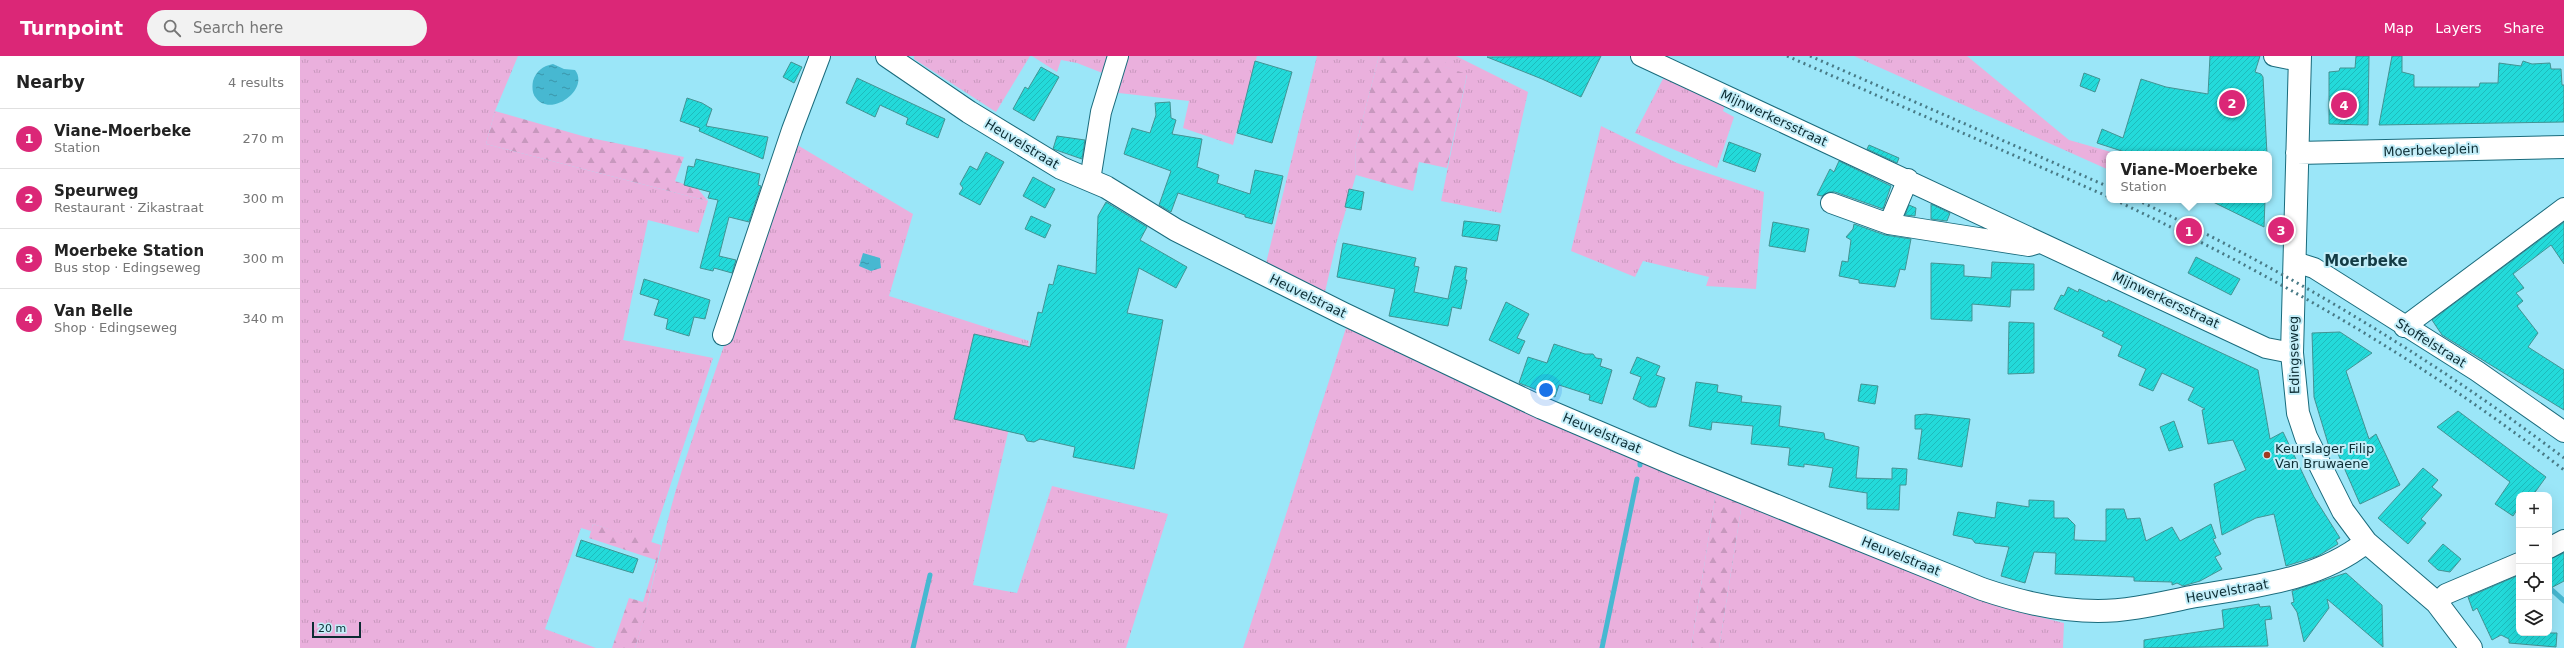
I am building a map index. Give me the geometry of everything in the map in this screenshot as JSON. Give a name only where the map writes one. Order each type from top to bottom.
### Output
[{"type":"street","points":[[723,335],[792,130],[820,56]]},
{"type":"street","name":"Heuvelstraat","points":[[887,56],[1010,138],[1061,168],[1090,180],[1219,252],[1542,408],[1680,467],[1982,589],[2021,602],[2058,609],[2099,611],[2138,607],[2285,580],[2355,550],[2366,542]]},
{"type":"street","points":[[1090,180],[1101,112],[1118,56]]},
{"type":"street","name":"Mijnwerkersstraat","points":[[1640,56],[1908,179],[2266,348],[2292,353]]},
{"type":"street","points":[[2274,56],[2300,59]]},
{"type":"street","name":"Edingseweg","points":[[2300,59],[2292,353],[2295,398],[2306,436],[2343,511],[2366,542],[2437,603],[2471,648]]},
{"type":"street","name":"Moerbekeplein","points":[[2297,153],[2564,147]]},
{"type":"street","points":[[1890,224],[1908,179]]},
{"type":"street","points":[[1831,203],[1890,224],[2029,246],[2041,242]]},
{"type":"street","points":[[2404,327],[2564,208]]},
{"type":"street","name":"Stoffelstraat","points":[[2295,262],[2314,268],[2404,327],[2477,371],[2564,432]]},
{"type":"street","points":[[2552,546],[2564,540]]},
{"type":"street","points":[[2437,603],[2446,594],[2517,564]]},
{"type":"green space","points":[[300,56],[518,56],[495,111],[486,144],[708,201],[698,233],[648,220],[623,340],[713,358],[651,543],[593,524],[591,531],[581,528],[545,629],[596,648],[300,648]]},
{"type":"green space","points":[[914,56],[1030,56],[996,112],[914,59]]},
{"type":"green space","points":[[1032,56],[1113,56],[1105,74],[1077,63],[1061,60],[1057,72]]},
{"type":"green space","points":[[1126,56],[1257,56],[1233,145],[1183,128],[1189,101],[1110,92]]},
{"type":"green space","points":[[1317,56],[1379,56],[1355,149],[1356,175],[1336,244],[1325,292],[1266,263]]},
{"type":"green space","points":[[1379,56],[1447,56],[1445,67],[1467,74],[1447,168],[1419,162],[1413,191],[1356,175],[1355,149]]},
{"type":"green space","points":[[1447,56],[1456,56],[1528,92],[1501,213],[1441,201],[1467,75],[1444,67]]},
{"type":"green space","points":[[1854,56],[1967,56],[2069,140],[2108,151],[2106,151],[2106,169]]},
{"type":"green space","points":[[1666,73],[1727,100],[1723,111],[1734,117],[1717,168],[1635,133]]},
{"type":"green space","points":[[495,111],[586,137],[684,157],[675,181],[698,189],[708,201],[486,144]]},
{"type":"green space","points":[[1601,126],[1677,163],[1764,192],[1756,289],[1706,286],[1709,277],[1643,261],[1635,277],[1571,251]]},
{"type":"green space","points":[[794,143],[913,214],[889,296],[1029,341],[973,585],[1017,593],[1052,486],[1168,514],[1126,648],[635,648],[648,603],[675,492],[709,388]]},
{"type":"green space","points":[[1346,328],[1716,492],[1691,648],[1243,648]]},
{"type":"green space","points":[[1716,492],[1742,503],[1719,648],[1691,648]]},
{"type":"green space","points":[[1742,503],[1947,587],[2004,608],[2064,623],[2063,648],[1719,648]]},
{"type":"green space","points":[[593,524],[661,545],[644,619],[635,648],[612,648],[629,598],[643,602],[656,560],[589,538]]},
{"type":"water","points":[[553,64],[564,69],[575,70],[578,77],[577,85],[567,99],[551,105],[543,103],[536,98],[532,85],[534,77],[538,72],[546,66]]},
{"type":"water","points":[[863,253],[880,258],[881,268],[871,271],[859,266]]},
{"type":"building","points":[[1601,56],[1581,97],[1542,79],[1487,57]]},
{"type":"building","points":[[2210,56],[2260,56],[2255,72],[2261,74],[2263,77],[2267,151],[2122,151],[2097,143],[2102,129],[2123,138],[2141,79],[2166,87],[2208,94]]},
{"type":"building","points":[[2356,56],[2369,56],[2368,125],[2329,124],[2329,72],[2339,71],[2340,68],[2355,68]]},
{"type":"building","points":[[2392,56],[2402,56],[2402,72],[2414,75],[2414,87],[2479,87],[2480,83],[2498,83],[2499,63],[2521,66],[2523,61],[2532,64],[2550,63],[2551,69],[2561,69],[2562,85],[2564,85],[2564,122],[2379,125]]},
{"type":"building","points":[[1255,61],[1292,72],[1272,143],[1237,133]]},
{"type":"building","points":[[791,62],[802,67],[794,83],[783,77]]},
{"type":"building","points":[[1041,67],[1059,77],[1034,121],[1013,109],[1025,87],[1028,89]]},
{"type":"building","points":[[2084,73],[2100,79],[2095,92],[2080,86]]},
{"type":"building","points":[[857,78],[945,119],[938,138],[906,124],[908,118],[880,105],[875,117],[846,103]]},
{"type":"building","points":[[687,98],[702,103],[712,109],[706,126],[768,137],[763,159],[699,131],[700,128],[680,121]]},
{"type":"building","points":[[1170,102],[1171,118],[1176,120],[1172,134],[1202,139],[1197,167],[1219,175],[1217,183],[1250,194],[1255,170],[1283,176],[1272,224],[1245,217],[1245,215],[1178,193],[1171,212],[1159,205],[1171,171],[1124,154],[1132,128],[1150,133],[1156,115],[1155,103]]},
{"type":"building","points":[[1057,136],[1085,140],[1082,159],[1053,149]]},
{"type":"building","points":[[1729,142],[1761,154],[1755,172],[1723,161]]},
{"type":"building","points":[[1869,145],[1899,158],[1897,163],[1867,149]]},
{"type":"building","points":[[986,152],[1004,162],[980,205],[959,194],[963,188],[960,184],[970,166],[977,170]]},
{"type":"building","points":[[696,159],[760,174],[758,185],[761,186],[749,222],[729,217],[719,256],[736,260],[732,273],[714,268],[713,271],[700,268],[718,200],[708,198],[710,192],[684,185],[688,166],[694,167]]},
{"type":"building","points":[[1839,161],[1891,186],[1883,209],[1835,192],[1829,192],[1822,196],[1817,195],[1830,169],[1834,172]]},
{"type":"building","points":[[1033,177],[1055,189],[1045,208],[1023,196]]},
{"type":"building","points":[[1349,189],[1364,192],[1361,210],[1345,207]]},
{"type":"building","points":[[1106,202],[1147,227],[1140,240],[1187,267],[1176,288],[1139,268],[1127,313],[1163,320],[1134,469],[1073,457],[1075,447],[1040,439],[1034,442],[1027,441],[1024,435],[954,419],[974,334],[1030,347],[1038,312],[1042,313],[1049,284],[1053,285],[1058,265],[1096,274],[1098,216]]},
{"type":"building","points":[[2215,203],[2265,203],[2264,227]]},
{"type":"building","points":[[1931,204],[1950,213],[1947,221],[1931,219]]},
{"type":"building","points":[[1909,205],[1916,208],[1915,216],[1905,215]]},
{"type":"building","points":[[1031,216],[1051,225],[1045,238],[1025,229]]},
{"type":"building","points":[[1464,221],[1500,225],[1497,241],[1462,236]]},
{"type":"building","points":[[1773,222],[1809,229],[1805,252],[1769,246]]},
{"type":"building","points":[[2564,222],[2564,264],[2551,245],[2513,274],[2524,288],[2516,293],[2523,301],[2517,306],[2538,333],[2528,347],[2564,370],[2564,410],[2442,335],[2432,320]]},
{"type":"building","points":[[1854,224],[1885,235],[1911,239],[1905,270],[1900,269],[1895,287],[1859,283],[1859,280],[1839,276],[1842,261],[1848,262],[1851,240],[1846,237],[1853,229]]},
{"type":"building","points":[[1343,243],[1416,258],[1414,266],[1419,267],[1414,292],[1448,299],[1455,266],[1467,268],[1465,280],[1467,280],[1461,309],[1452,307],[1448,326],[1389,316],[1395,289],[1337,277]]},
{"type":"building","points":[[2196,257],[2240,279],[2231,295],[2188,273]]},
{"type":"building","points":[[1992,262],[2034,264],[2034,290],[2011,290],[2010,307],[1972,304],[1972,321],[1931,319],[1931,263],[1964,265],[1964,276],[1991,278]]},
{"type":"building","points":[[644,279],[710,300],[705,319],[694,317],[689,336],[666,329],[668,319],[654,315],[659,300],[640,294]]},
{"type":"building","points":[[2068,287],[2078,292],[2079,289],[2107,302],[2108,300],[2258,370],[2270,439],[2283,432],[2314,497],[2340,538],[2336,540],[2338,544],[2318,556],[2286,566],[2274,514],[2256,518],[2222,535],[2214,484],[2246,470],[2233,440],[2208,444],[2202,410],[2205,409],[2188,400],[2194,388],[2162,373],[2153,391],[2139,385],[2146,369],[2118,356],[2122,346],[2102,336],[2104,332],[2054,309],[2061,295],[2064,296]]},
{"type":"building","points":[[1506,302],[1529,314],[1517,338],[1525,341],[1519,354],[1489,340]]},
{"type":"building","points":[[2009,322],[2034,323],[2034,373],[2008,374]]},
{"type":"building","points":[[2340,332],[2372,353],[2346,371],[2369,439],[2376,434],[2400,485],[2360,504],[2335,447],[2330,450],[2314,397],[2312,333]]},
{"type":"building","points":[[1554,344],[1585,354],[1593,354],[1596,358],[1602,359],[1600,366],[1612,370],[1602,404],[1589,400],[1590,395],[1559,385],[1555,397],[1519,383],[1528,357],[1547,363]]},
{"type":"building","points":[[1637,357],[1660,366],[1656,375],[1665,378],[1656,407],[1649,407],[1633,399],[1641,377],[1630,373]]},
{"type":"building","points":[[1696,382],[1718,385],[1717,392],[1742,396],[1741,402],[1781,406],[1779,426],[1824,433],[1825,439],[1859,447],[1856,478],[1892,479],[1892,468],[1907,469],[1906,485],[1900,485],[1899,510],[1867,509],[1867,493],[1829,487],[1833,468],[1804,464],[1804,467],[1788,465],[1790,448],[1751,444],[1753,426],[1712,422],[1711,430],[1689,426]]},
{"type":"building","points":[[1861,384],[1878,386],[1875,404],[1858,401]]},
{"type":"building","points":[[2458,411],[2546,477],[2535,492],[2516,492],[2516,512],[2513,516],[2495,504],[2510,482],[2437,427]]},
{"type":"building","points":[[1926,414],[1970,419],[1962,467],[1918,459],[1922,429],[1915,429],[1915,415]]},
{"type":"building","points":[[2174,421],[2183,447],[2169,451],[2160,427]]},
{"type":"building","points":[[2423,468],[2438,480],[2432,487],[2442,495],[2421,519],[2426,523],[2408,544],[2378,518]]},
{"type":"building","points":[[2029,500],[2054,501],[2054,518],[2068,518],[2075,525],[2074,540],[2106,541],[2106,509],[2124,509],[2127,519],[2140,518],[2146,541],[2172,527],[2180,541],[2211,524],[2216,538],[2213,539],[2221,554],[2215,557],[2222,569],[2200,581],[2183,586],[2177,583],[2172,585],[2172,582],[2134,581],[2134,577],[2055,574],[2056,553],[2034,552],[2025,583],[2001,576],[2009,547],[1975,543],[1972,539],[1953,535],[1958,512],[1995,518],[1997,502],[2029,507]]},
{"type":"building","points":[[581,540],[638,559],[633,573],[576,556]]},
{"type":"building","points":[[2443,544],[2461,559],[2450,572],[2438,570],[2428,561]]},
{"type":"building","points":[[2564,553],[2564,581],[2552,587],[2552,564],[2552,558]]},
{"type":"building","points":[[2346,573],[2382,605],[2383,647],[2327,599],[2329,608],[2304,642],[2297,612],[2291,603],[2294,602],[2292,591]]},
{"type":"building","points":[[2516,576],[2516,636],[2552,636],[2552,633],[2557,633],[2556,647],[2509,643],[2509,639],[2501,635],[2492,640],[2477,608],[2473,611],[2468,597]]},
{"type":"building","points":[[2259,604],[2260,607],[2270,606],[2272,619],[2265,620],[2268,646],[2144,648],[2144,640],[2224,628],[2222,610]]},
{"type":"waterway","points":[[1602,648],[1637,479]]},
{"type":"waterway","points":[[913,648],[930,575]]},
{"type":"waterway","points":[[2552,590],[2564,601]]},
{"type":"railway","points":[[1787,56],[2106,196]]},
{"type":"railway","points":[[1810,56],[2106,186]]},
{"type":"railway","points":[[2121,203],[2232,259],[2347,323],[2458,393],[2512,430],[2564,470]]},
{"type":"railway","points":[[2143,203],[2248,256],[2357,318],[2462,385],[2564,458]]},
{"type":"place","name":"Speurweg","points":[[2232,103]]},
{"type":"place","name":"Van Belle","points":[[2344,105]]},
{"type":"place","name":"Moerbeke Station","points":[[2281,230]]},
{"type":"place","name":"Viane-Moerbeke","points":[[2189,231]]},
{"type":"place","name":"Keurslager Filip Van Bruwaene","points":[[2267,455]]},
{"type":"district","name":"Moerbeke","points":[[2366,261]]}]
